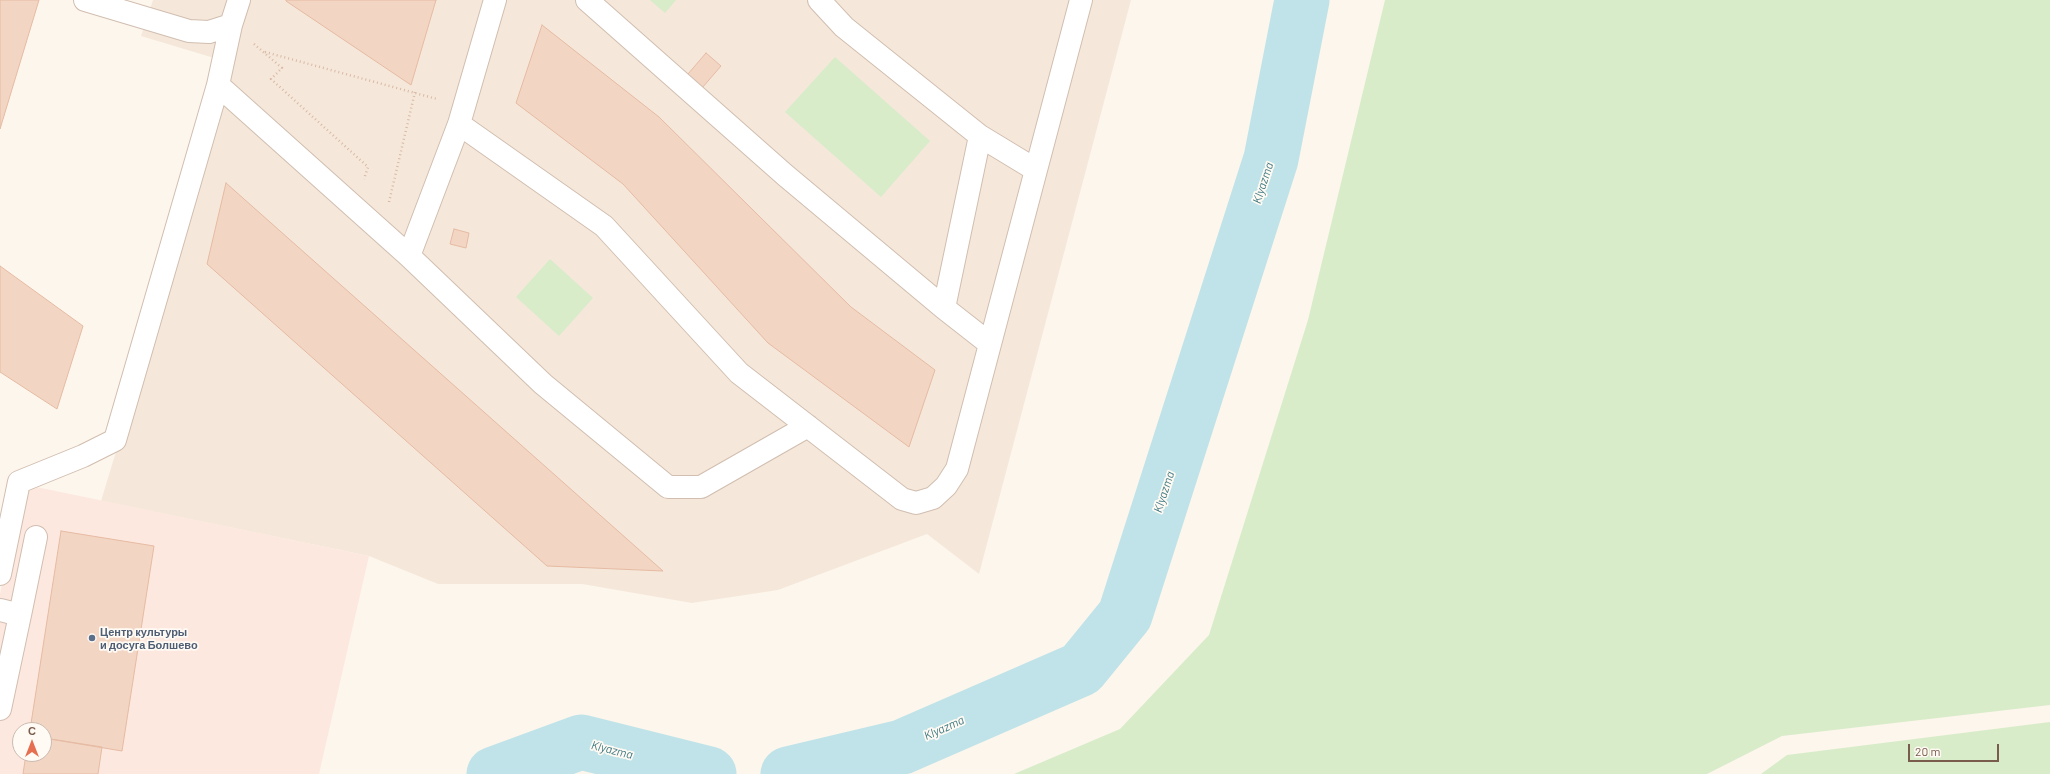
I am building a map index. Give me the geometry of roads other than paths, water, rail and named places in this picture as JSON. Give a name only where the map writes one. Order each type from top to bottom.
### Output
[{"type":"lane","points":[[85,0],[189,31],[209,32],[231,25]]},
{"type":"lane","points":[[0,574],[19,482],[83,456],[115,440],[218,86],[231,25],[239,0]]},
{"type":"lane","points":[[409,256],[461,116],[495,0]]},
{"type":"lane","points":[[587,0],[786,174],[944,308],[990,344]]},
{"type":"lane","points":[[819,0],[844,27],[980,136],[1036,170]]},
{"type":"lane","points":[[461,116],[604,226],[739,374],[902,499],[916,503],[933,498],[946,486],[957,469],[1081,0]]},
{"type":"lane","points":[[218,86],[409,256],[543,384],[668,488],[702,488],[808,426]]},
{"type":"lane","points":[[944,308],[980,136]]},
{"type":"lane","points":[[0,709],[10,612],[36,537]]},
{"type":"waterway","name":"Klyazma","points":[[788,774],[902,747],[1081,669],[1125,615],[1271,159],[1302,0]]},
{"type":"waterway","name":"Klyazma","points":[[494,774],[581,742],[709,774]]},
{"type":"place","name":"Центр культуры и досуга Болшево","points":[[92,638]]}]
